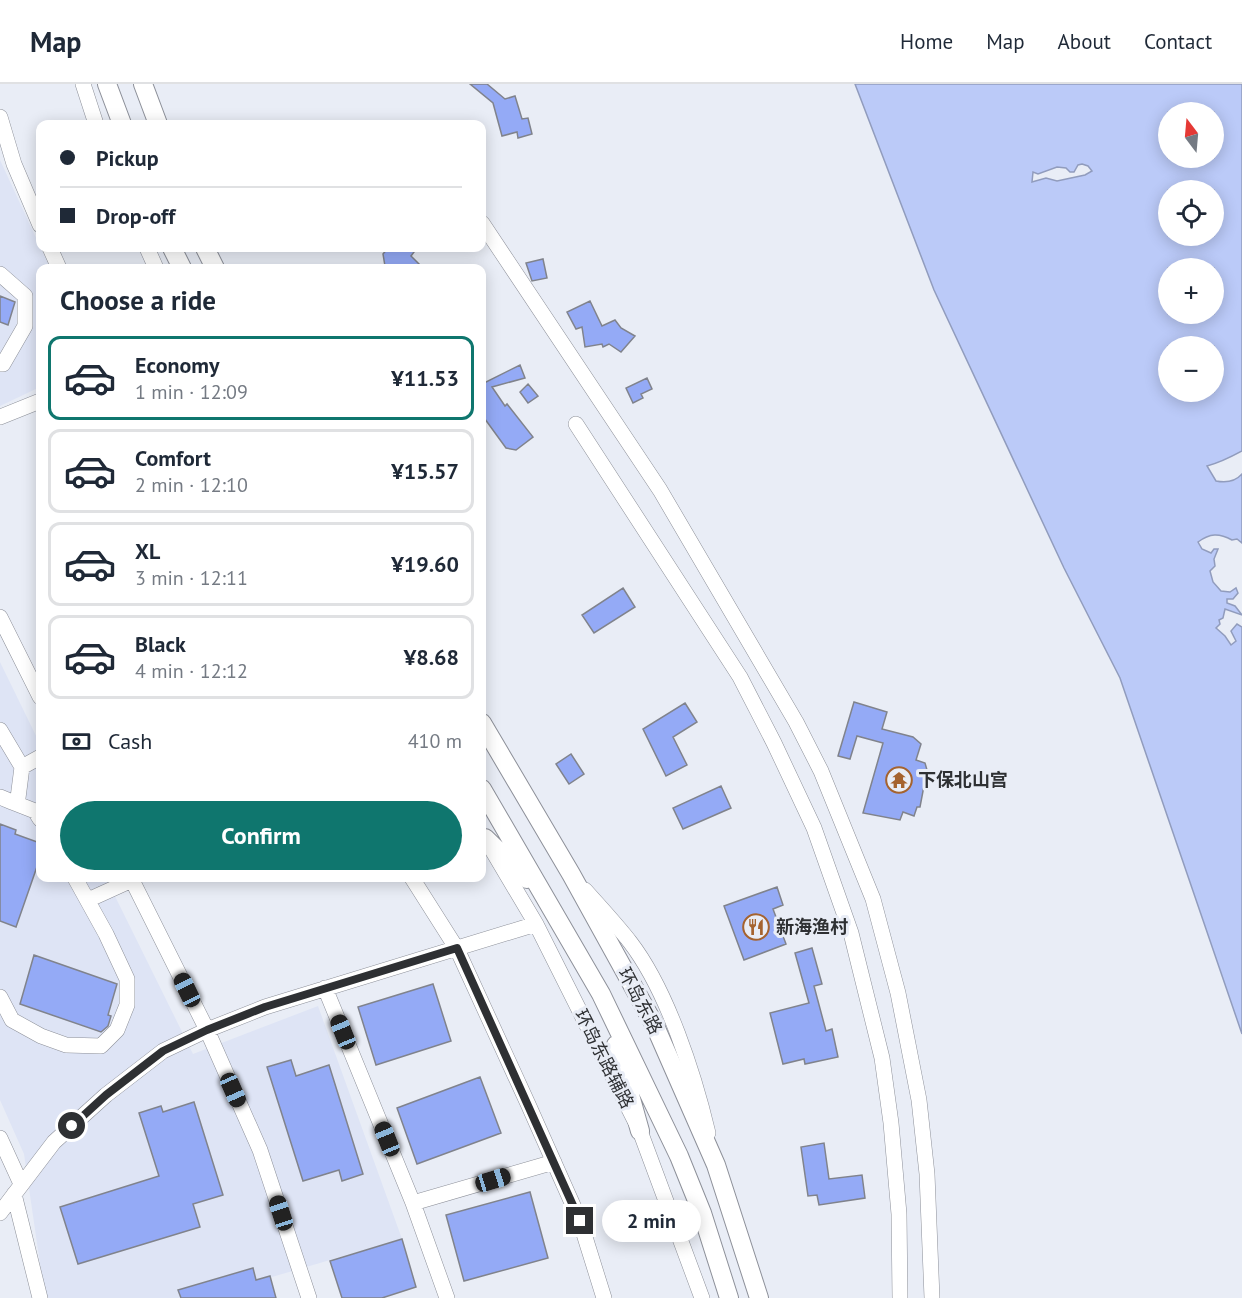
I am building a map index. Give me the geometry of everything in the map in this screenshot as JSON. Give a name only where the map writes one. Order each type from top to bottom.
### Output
[{"type":"main road","points":[[107,84],[120,120]]},
{"type":"main road","points":[[143,84],[156,120]]},
{"type":"main road","name":"环岛东路","points":[[486,730],[572,874],[655,1026],[716,1165],[759,1298]]},
{"type":"main road","name":"环岛东路","points":[[486,796],[601,994],[683,1166],[702,1213],[729,1298]]},
{"type":"main road","points":[[486,838],[544,896]]},
{"type":"main road","points":[[601,994],[640,1131]]},
{"type":"street","points":[[83,84],[95,120]]},
{"type":"street","points":[[151,84],[156,120]]},
{"type":"street","points":[[0,117],[14,164],[36,216]]},
{"type":"street","points":[[486,229],[660,490],[796,722],[821,771],[873,900],[898,993],[919,1101],[927,1174],[932,1298]]},
{"type":"street","points":[[0,274],[25,296],[24,326],[3,364],[0,364]]},
{"type":"street","points":[[0,417],[36,403]]},
{"type":"street","points":[[576,424],[740,677],[814,828],[851,933],[882,1058],[891,1123],[899,1214],[900,1298]]},
{"type":"street","points":[[0,616],[36,689]]},
{"type":"street","points":[[0,730],[22,767],[18,798],[6,799]]},
{"type":"street","points":[[22,767],[36,759]]},
{"type":"street","points":[[6,799],[36,813]]},
{"type":"street","name":"环岛东路辅路","points":[[486,840],[536,924],[640,1131],[702,1298]]},
{"type":"street","points":[[0,998],[12,1020],[41,1036],[66,1045],[101,1046],[117,1029],[127,1005],[127,979],[77,882]]},
{"type":"street","points":[[88,900],[126,882]]},
{"type":"street","points":[[133,882],[207,1030],[260,1150],[309,1298]]},
{"type":"street","points":[[415,882],[457,948],[580,1221],[604,1298]]},
{"type":"street","points":[[0,1213],[54,1142],[106,1095],[163,1051],[207,1030],[265,1007],[536,924]]},
{"type":"street","points":[[326,988],[413,1203],[447,1298]]},
{"type":"street","points":[[0,1138],[17,1189],[40,1298]]},
{"type":"street","points":[[413,1203],[554,1162]]},
{"type":"shaded area","points":[[0,160],[36,238],[36,252],[43,252],[48,264],[36,264],[36,389],[0,406]]},
{"type":"shaded area","points":[[0,662],[36,736],[36,882],[108,882],[193,1054],[318,1006],[402,1239],[200,1298],[45,1298],[24,1154],[0,1100]]},
{"type":"water","points":[[855,84],[1242,84],[1242,451],[1207,466],[1216,481],[1230,481],[1242,474],[1242,543],[1237,539],[1232,540],[1215,535],[1198,542],[1202,549],[1211,553],[1214,549],[1218,549],[1214,559],[1215,566],[1210,571],[1213,582],[1221,591],[1230,592],[1236,588],[1238,593],[1233,599],[1227,599],[1227,603],[1235,606],[1242,615],[1225,609],[1223,618],[1219,620],[1220,624],[1216,628],[1231,645],[1236,641],[1231,631],[1237,624],[1242,627],[1242,1034],[1120,678],[1064,568],[934,290]],"holes":[[[1078,165],[1088,166],[1092,171],[1085,175],[1057,181],[1046,178],[1032,182],[1033,172],[1038,174],[1057,167],[1074,172]]]},
{"type":"building","points":[[470,84],[487,84],[505,99],[515,96],[522,119],[528,118],[532,134],[518,138],[517,132],[502,136],[493,103]]},
{"type":"building","points":[[385,252],[414,252],[411,256],[419,264],[385,264]]},
{"type":"building","points":[[543,259],[547,278],[532,281],[526,263]]},
{"type":"building","points":[[0,296],[15,302],[8,325],[0,322]]},
{"type":"building","points":[[590,301],[602,326],[615,320],[621,328],[635,336],[621,352],[609,344],[603,347],[602,344],[585,347],[582,327],[576,329],[567,312]]},
{"type":"building","points":[[520,365],[525,378],[492,387],[505,406],[507,404],[533,437],[516,450],[506,448],[486,420],[486,382]]},
{"type":"building","points":[[647,378],[652,389],[641,394],[643,398],[633,403],[626,388]]},
{"type":"building","points":[[528,384],[538,396],[528,403],[520,392]]},
{"type":"building","points":[[623,588],[635,607],[594,633],[582,615]]},
{"type":"building","name":"下保北山宫","points":[[854,702],[887,712],[882,729],[913,737],[921,744],[916,760],[925,763],[927,770],[920,807],[917,807],[914,816],[903,812],[900,820],[863,813],[883,743],[857,736],[850,759],[838,756]]},
{"type":"building","points":[[685,703],[697,722],[673,737],[687,765],[666,776],[643,729]]},
{"type":"building","points":[[571,754],[584,774],[569,784],[556,764]]},
{"type":"building","points":[[721,786],[731,808],[683,829],[673,808]]},
{"type":"building","points":[[0,824],[16,830],[15,834],[36,842],[36,870],[16,927],[0,921]]},
{"type":"building","name":"新海渔村","points":[[777,887],[783,905],[773,909],[786,944],[744,960],[724,906]]},
{"type":"building","points":[[812,948],[822,984],[814,986],[826,1031],[832,1029],[838,1057],[805,1064],[804,1059],[783,1064],[770,1013],[809,1003],[795,953]]},
{"type":"building","points":[[34,955],[117,984],[108,1015],[111,1016],[108,1026],[101,1032],[20,1004]]},
{"type":"building","points":[[433,984],[451,1041],[376,1065],[358,1007]]},
{"type":"building","points":[[291,1060],[296,1076],[329,1065],[363,1174],[342,1181],[339,1170],[303,1181],[267,1067]]},
{"type":"building","points":[[480,1077],[501,1133],[417,1164],[397,1108]]},
{"type":"building","points":[[194,1102],[223,1195],[193,1204],[200,1227],[78,1264],[60,1207],[159,1176],[139,1113],[161,1106],[163,1112]]},
{"type":"building","points":[[824,1143],[829,1179],[862,1175],[865,1198],[819,1205],[817,1195],[808,1196],[801,1147]]},
{"type":"building","points":[[530,1192],[548,1258],[464,1281],[446,1215]]},
{"type":"building","points":[[402,1239],[416,1287],[382,1298],[342,1298],[330,1261]]},
{"type":"building","points":[[253,1268],[256,1280],[270,1276],[276,1298],[181,1298],[178,1290]]},
{"type":"place","name":"下保北山宫","points":[[899,780]]},
{"type":"place","name":"新海渔村","points":[[756,927]]},
{"type":"route","points":[[72,1126],[106,1095],[163,1051],[207,1030],[265,1007],[457,948],[580,1221]]}]
